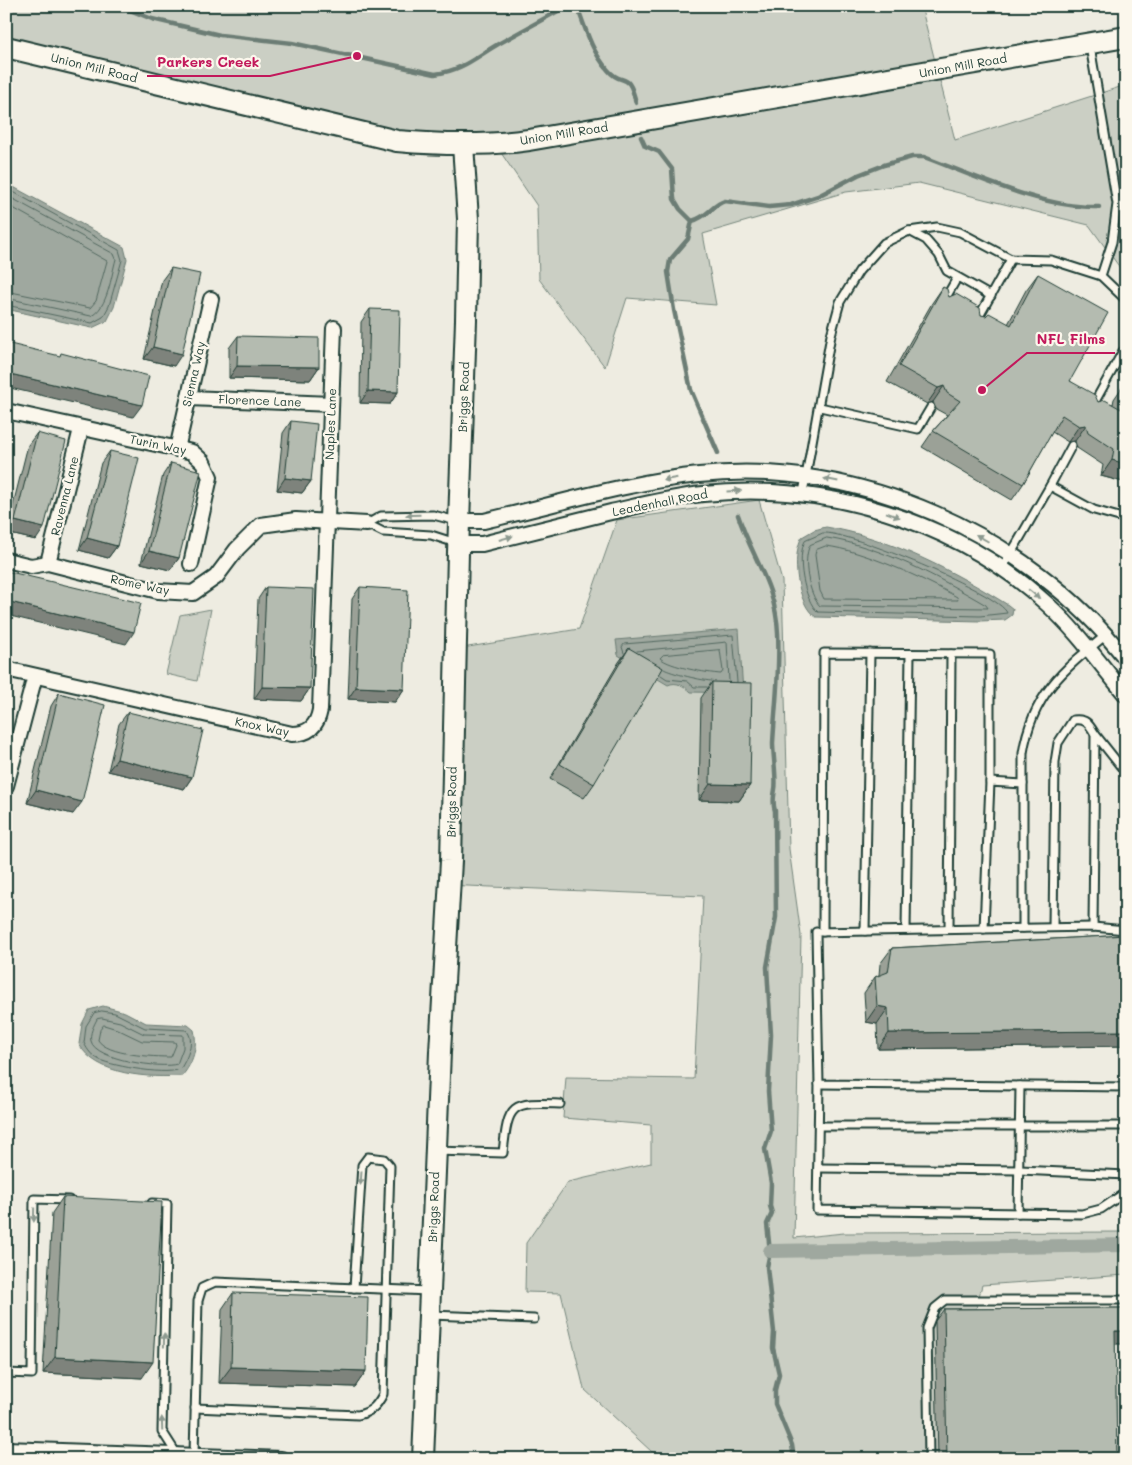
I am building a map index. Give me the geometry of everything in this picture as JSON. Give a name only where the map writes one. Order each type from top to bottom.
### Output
[{"type":"street","name":"Union Mill Road","points":[[6,47],[397,141],[463,145],[529,140],[1126,37]]},
{"type":"street","name":"Briggs Road","points":[[423,1459],[451,861],[468,219],[463,145]]},
{"type":"street","name":"Sienna Way","points":[[177,449],[211,299]]},
{"type":"street","name":"Naples Lane","points":[[327,520],[334,328]]},
{"type":"street","name":"Florence Lane","points":[[189,398],[331,404]]},
{"type":"street","name":"Turin Way","points":[[6,412],[192,452],[203,462],[210,477],[191,564]]},
{"type":"street","name":"Ravenna Lane","points":[[48,563],[81,429]]},
{"type":"street","name":"Leadenhall Road","points":[[460,521],[484,521],[677,477],[748,472],[807,476],[870,488],[916,506],[984,539],[1010,556],[1067,596],[1126,658]]},
{"type":"street","name":"Leadenhall Road","points":[[458,544],[482,544],[645,504],[701,494],[741,491],[803,493],[848,502],[893,515],[938,534],[1002,569],[1046,604],[1090,648],[1126,695]]},
{"type":"street","name":"Rome Way","points":[[6,560],[31,566],[48,563],[158,591],[193,593],[216,578],[237,549],[261,525],[296,520],[327,520],[367,524]]},
{"type":"street","name":"Knox Way","points":[[6,669],[292,734],[302,734],[311,730],[318,721],[320,710],[327,520]]},
{"type":"street","points":[[6,786],[35,676]]},
{"type":"street","points":[[6,1449],[178,1456],[194,1454],[281,1459]]},
{"type":"lane","points":[[1089,44],[1117,204],[1112,242],[1101,276]]},
{"type":"lane","points":[[803,493],[832,335],[840,302],[859,271],[884,243],[909,232],[937,227],[960,232],[1011,259],[1051,260],[1101,276],[1126,300]]},
{"type":"lane","points":[[909,232],[926,240],[938,255],[947,271],[991,296]]},
{"type":"lane","points":[[974,326],[1011,259]]},
{"type":"lane","points":[[940,308],[957,278]]},
{"type":"lane","points":[[1089,413],[1125,350]]},
{"type":"lane","points":[[820,407],[918,428],[931,407]]},
{"type":"lane","points":[[1002,569],[1072,445]]},
{"type":"lane","points":[[1050,486],[1094,510],[1126,519]]},
{"type":"lane","points":[[367,524],[381,516],[433,515],[460,521]]},
{"type":"lane","points":[[367,524],[383,532],[431,535],[458,544]]},
{"type":"lane","points":[[1022,928],[1023,753],[1027,727],[1034,712],[1069,665],[1106,635]]},
{"type":"lane","points":[[823,932],[824,653],[990,654],[990,782],[984,929]]},
{"type":"lane","points":[[865,931],[870,654]]},
{"type":"lane","points":[[906,930],[910,654]]},
{"type":"lane","points":[[949,930],[950,654]]},
{"type":"lane","points":[[1053,928],[1053,786],[1058,744],[1073,720],[1081,719],[1088,722],[1095,734],[1126,773]]},
{"type":"lane","points":[[1092,927],[1095,734]]},
{"type":"lane","points":[[990,782],[1023,784]]},
{"type":"lane","points":[[1126,930],[1092,927],[816,932],[819,1084],[817,1210],[1082,1214],[1101,1209],[1126,1192]]},
{"type":"lane","points":[[819,1084],[1126,1086]]},
{"type":"lane","points":[[1018,1213],[1020,1086]]},
{"type":"lane","points":[[436,1151],[504,1153],[506,1121],[514,1110],[526,1103],[560,1104]]},
{"type":"lane","points":[[818,1126],[1126,1126]]},
{"type":"lane","points":[[195,1408],[358,1415],[369,1412],[378,1404],[383,1394],[388,1290],[390,1166],[384,1159],[368,1157],[362,1165],[354,1288]]},
{"type":"lane","points":[[818,1168],[1020,1170],[1126,1175]]},
{"type":"lane","points":[[6,1373],[32,1374],[34,1199],[81,1200]]},
{"type":"lane","points":[[148,1203],[167,1204],[162,1431],[178,1456]]},
{"type":"lane","points":[[194,1454],[198,1301],[202,1288],[215,1282],[431,1291]]},
{"type":"lane","points":[[929,1459],[927,1328],[935,1308],[945,1300],[1126,1300]]},
{"type":"lane","points":[[430,1315],[534,1319]]},
{"type":"shaded area","points":[[6,6],[921,6],[955,140],[1126,85],[1126,276],[1089,225],[919,183],[846,192],[703,234],[716,305],[627,298],[605,367],[539,279],[537,206],[495,144],[449,145],[6,45]]},
{"type":"shaded area","points":[[759,500],[782,581],[789,849],[801,935],[794,1238],[844,1233],[1126,1232],[1126,1275],[982,1285],[948,1418],[951,1459],[692,1459],[652,1452],[584,1389],[561,1293],[525,1292],[526,1243],[568,1182],[651,1163],[651,1125],[563,1118],[566,1077],[694,1079],[703,896],[444,885],[456,649],[579,629],[617,520]]},
{"type":"shaded area","points":[[211,609],[197,681],[166,674],[180,615]]},
{"type":"water","points":[[6,183],[124,247],[127,259],[114,307],[107,321],[92,328],[6,309]]},
{"type":"water","points":[[826,527],[874,539],[921,557],[966,580],[1008,605],[1013,609],[1012,615],[1005,620],[980,621],[816,617],[809,611],[800,592],[797,556],[802,537],[814,530]]},
{"type":"water","points":[[739,629],[743,693],[691,692],[680,685],[668,685],[618,655],[616,640]]},
{"type":"water","points":[[103,1006],[125,1012],[146,1023],[188,1025],[194,1030],[194,1054],[182,1076],[125,1073],[98,1063],[87,1055],[79,1044],[82,1024],[89,1010]]},
{"type":"building","points":[[171,268],[200,274],[182,354],[153,347]]},
{"type":"building","points":[[1038,274],[1108,313],[1070,381],[1095,395],[1098,402],[1105,400],[1121,409],[1126,383],[1126,464],[1112,460],[1114,449],[1088,432],[1086,425],[1079,426],[1062,415],[1023,484],[933,431],[960,401],[947,393],[944,386],[938,388],[899,366],[943,287],[947,289],[949,297],[956,294],[980,308],[981,315],[986,316],[989,313],[1011,325]]},
{"type":"building","points":[[370,309],[400,310],[398,392],[368,391]]},
{"type":"building","points":[[238,336],[319,338],[319,367],[237,366]]},
{"type":"building","points":[[6,343],[60,356],[61,353],[149,376],[142,405],[6,373]]},
{"type":"building","points":[[291,421],[317,424],[311,481],[285,478]]},
{"type":"building","points":[[37,433],[66,441],[44,528],[15,521]]},
{"type":"building","points":[[110,451],[139,458],[117,546],[87,538]]},
{"type":"building","points":[[171,463],[201,471],[179,558],[149,551]]},
{"type":"building","points":[[6,571],[141,603],[134,632],[6,601]]},
{"type":"building","points":[[266,587],[314,589],[310,688],[262,687]]},
{"type":"building","points":[[360,587],[408,590],[404,689],[356,687]]},
{"type":"building","points":[[629,648],[663,668],[594,784],[560,764]]},
{"type":"building","points":[[712,682],[752,683],[750,785],[710,784]]},
{"type":"building","points":[[59,693],[105,705],[82,802],[36,790]]},
{"type":"building","points":[[128,712],[203,730],[192,777],[117,759]]},
{"type":"building","points":[[1126,935],[1126,1031],[889,1033],[888,1008],[877,1006],[875,977],[888,972],[892,948]]},
{"type":"building","points":[[63,1197],[162,1202],[153,1362],[55,1357]]},
{"type":"building","points":[[233,1293],[368,1297],[366,1371],[231,1367]]},
{"type":"building","points":[[1126,1308],[1126,1331],[1115,1331],[1117,1459],[947,1459],[944,1309]]},
{"type":"waterway","points":[[120,6],[152,19],[220,35],[292,43],[435,74],[453,70],[469,62],[567,6]]},
{"type":"waterway","points":[[577,6],[590,40],[602,63],[613,75],[628,82],[636,103]]},
{"type":"waterway","points":[[641,137],[645,146],[659,152],[672,169],[674,199],[680,209],[692,221],[688,239],[670,260],[668,272],[691,390],[718,453]]},
{"type":"waterway","points":[[692,221],[702,217],[725,201],[769,207],[791,205],[818,196],[858,175],[912,157],[924,157],[987,182],[1033,197],[1056,203],[1099,207]]},
{"type":"waterway","points":[[738,515],[773,600],[778,633],[778,675],[773,743],[776,780],[773,802],[775,811],[776,917],[767,967],[771,1035],[768,1091],[771,1131],[765,1149],[771,1183],[770,1206],[772,1213],[767,1224],[770,1252],[767,1267],[774,1332],[773,1348],[779,1374],[775,1390],[775,1404],[792,1445],[794,1459]]},
{"type":"waterway","points":[[770,1251],[1126,1245]]},
{"type":"place","name":"Parkers Creek","points":[[357,56]]},
{"type":"place","name":"NFL Films","points":[[982,390]]}]
